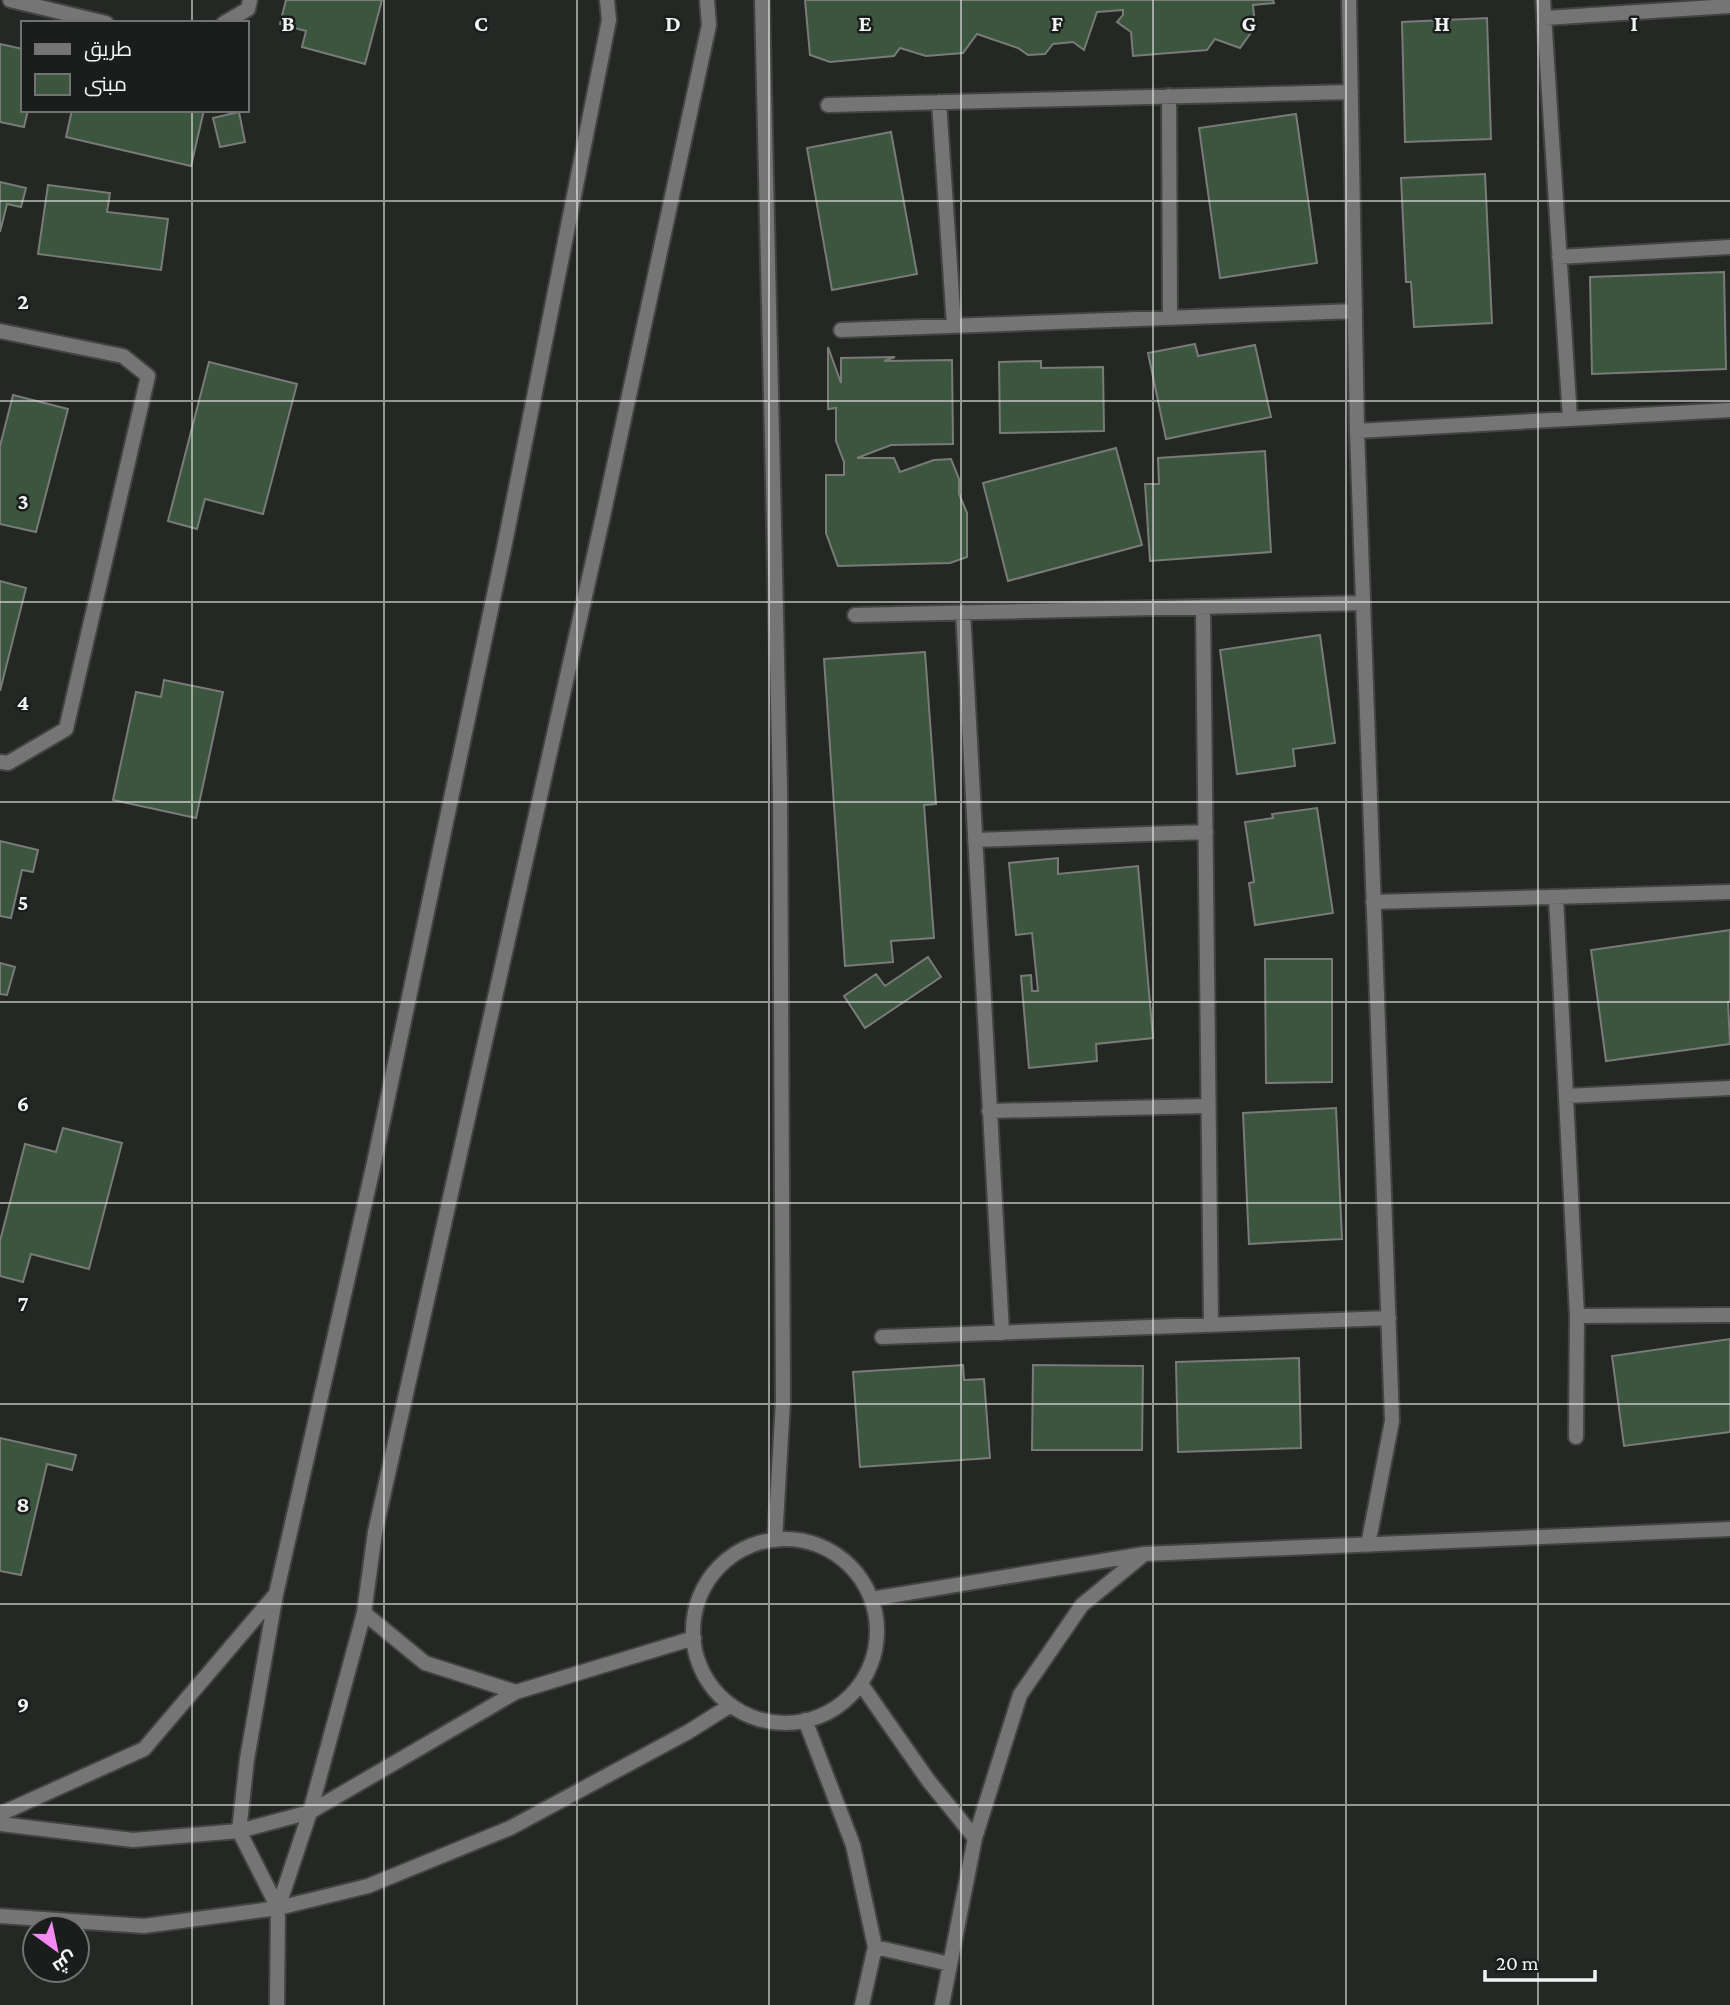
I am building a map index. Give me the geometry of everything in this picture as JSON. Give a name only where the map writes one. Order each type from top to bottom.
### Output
[{"type":"street","points":[[10,0],[98,21]]},
{"type":"street","points":[[227,21],[248,9],[250,0]]},
{"type":"street","points":[[278,1908],[239,1831],[247,1759],[276,1594],[374,1163],[499,570],[609,20],[607,0]]},
{"type":"street","points":[[277,2005],[278,1908],[310,1812],[363,1613],[375,1532],[603,516],[709,25],[707,0]]},
{"type":"street","points":[[762,0],[780,804],[783,1401],[775,1540]]},
{"type":"street","points":[[1349,0],[1357,431],[1392,1421],[1367,1545]]},
{"type":"street","points":[[1543,0],[1570,419]]},
{"type":"street","points":[[1545,18],[1730,6]]},
{"type":"street","points":[[828,105],[1351,92]]},
{"type":"street","points":[[1169,96],[1170,318]]},
{"type":"street","points":[[939,102],[954,326]]},
{"type":"street","points":[[1559,257],[1730,247]]},
{"type":"street","points":[[841,330],[1354,311]]},
{"type":"street","points":[[0,331],[122,356],[148,376],[66,729],[8,764],[0,762]]},
{"type":"street","points":[[1357,431],[1730,410]]},
{"type":"street","points":[[855,615],[1363,603]]},
{"type":"street","points":[[1203,607],[1211,1325]]},
{"type":"street","points":[[962,612],[1002,1333]]},
{"type":"street","points":[[975,840],[1206,832]]},
{"type":"street","points":[[1373,902],[1730,892]]},
{"type":"street","points":[[1556,897],[1577,1316],[1576,1437]]},
{"type":"street","points":[[1566,1096],[1730,1088]]},
{"type":"street","points":[[989,1111],[1208,1106]]},
{"type":"street","points":[[1577,1316],[1730,1315]]},
{"type":"street","points":[[882,1337],[1389,1318]]},
{"type":"street","points":[[871,1599],[1144,1554],[1730,1529]]},
{"type":"street","points":[[775,1540],[801,1541],[826,1549],[848,1564],[864,1584],[871,1599],[877,1634],[873,1660],[861,1684],[843,1702],[821,1716],[795,1723],[769,1722],[744,1714],[722,1700],[706,1679],[696,1655],[694,1638],[697,1604],[709,1580],[727,1560],[749,1547],[775,1540]]},
{"type":"street","points":[[942,2005],[975,1838],[1020,1695],[1082,1605],[1144,1554]]},
{"type":"street","points":[[0,1814],[144,1749],[276,1594]]},
{"type":"street","points":[[363,1613],[425,1663],[516,1692]]},
{"type":"street","points":[[0,1824],[132,1840],[239,1831],[310,1812],[516,1692],[694,1638]]},
{"type":"street","points":[[861,1684],[928,1780],[975,1838]]},
{"type":"street","points":[[0,1916],[144,1926],[278,1908],[368,1886],[510,1828],[688,1732],[731,1705]]},
{"type":"street","points":[[804,1720],[853,1845],[875,1947],[862,2005]]},
{"type":"street","points":[[875,1947],[950,1964]]},
{"type":"building","points":[[286,0],[382,0],[365,64],[302,47],[306,31],[280,24]]},
{"type":"building","points":[[805,0],[1273,0],[1274,3],[1253,5],[1255,27],[1240,48],[1215,39],[1207,50],[1133,56],[1131,32],[1117,22],[1123,15],[1123,10],[1097,12],[1084,50],[1073,42],[1053,44],[1045,54],[1028,55],[1018,48],[977,34],[963,53],[926,56],[900,48],[894,56],[830,62],[810,55]]},
{"type":"building","points":[[1487,18],[1491,139],[1405,142],[1402,22]]},
{"type":"building","points":[[0,44],[21,49],[21,112],[28,112],[24,127],[0,122]]},
{"type":"building","points":[[72,112],[204,112],[191,166],[66,137]]},
{"type":"building","points":[[239,112],[245,142],[220,147],[213,118]]},
{"type":"building","points":[[1296,114],[1317,263],[1220,278],[1199,128]]},
{"type":"building","points":[[891,132],[917,274],[832,290],[807,148]]},
{"type":"building","points":[[1485,174],[1492,323],[1414,327],[1411,282],[1406,282],[1401,178]]},
{"type":"building","points":[[0,182],[26,188],[21,207],[7,204],[0,232]]},
{"type":"building","points":[[48,185],[110,193],[107,212],[168,219],[161,270],[38,254]]},
{"type":"building","points":[[1724,272],[1726,369],[1592,374],[1590,277]]},
{"type":"building","points":[[1195,344],[1198,356],[1255,345],[1271,417],[1166,439],[1148,353]]},
{"type":"building","points":[[828,347],[841,383],[841,358],[895,357],[884,361],[952,360],[953,444],[891,445],[857,458],[894,458],[900,472],[934,460],[951,459],[959,479],[959,494],[967,513],[967,557],[950,563],[838,566],[826,533],[826,475],[844,475],[844,462],[836,441],[836,408],[828,409]]},
{"type":"building","points":[[1041,361],[1041,368],[1103,367],[1104,431],[1000,433],[999,362]]},
{"type":"building","points":[[209,362],[297,384],[263,514],[205,499],[197,529],[168,521]]},
{"type":"building","points":[[13,395],[68,409],[36,532],[0,524],[0,446]]},
{"type":"building","points":[[1116,448],[1142,545],[1008,581],[983,483]]},
{"type":"building","points":[[1265,451],[1271,552],[1150,561],[1145,484],[1159,484],[1158,458]]},
{"type":"building","points":[[0,581],[26,588],[0,691]]},
{"type":"building","points":[[1320,635],[1335,743],[1293,749],[1295,766],[1237,774],[1220,650]]},
{"type":"building","points":[[925,652],[936,804],[924,805],[934,938],[891,941],[893,962],[845,966],[824,659]]},
{"type":"building","points":[[164,680],[223,692],[196,818],[113,800],[136,692],[161,697]]},
{"type":"building","points":[[1317,808],[1333,913],[1255,925],[1249,883],[1254,882],[1245,822],[1273,818],[1272,814]]},
{"type":"building","points":[[0,841],[38,850],[33,872],[22,870],[11,918],[0,916]]},
{"type":"building","points":[[1058,858],[1058,874],[1138,866],[1153,1038],[1096,1044],[1097,1061],[1029,1068],[1021,976],[1031,975],[1032,991],[1038,991],[1032,933],[1016,935],[1009,863]]},
{"type":"building","points":[[1730,930],[1730,1044],[1606,1061],[1591,950]]},
{"type":"building","points":[[928,957],[941,977],[865,1028],[844,996],[876,974],[885,986]]},
{"type":"building","points":[[1265,959],[1332,959],[1332,1082],[1266,1083]]},
{"type":"building","points":[[0,963],[15,967],[7,995],[0,994]]},
{"type":"building","points":[[1336,1108],[1342,1239],[1249,1244],[1243,1113]]},
{"type":"building","points":[[63,1128],[122,1143],[89,1269],[31,1254],[23,1282],[0,1276],[0,1241],[25,1144],[56,1152]]},
{"type":"building","points":[[1730,1339],[1730,1432],[1624,1446],[1612,1356]]},
{"type":"building","points":[[1299,1358],[1301,1448],[1178,1452],[1176,1362]]},
{"type":"building","points":[[963,1365],[964,1380],[984,1379],[990,1458],[860,1467],[853,1372]]},
{"type":"building","points":[[1033,1365],[1143,1366],[1142,1450],[1032,1450]]},
{"type":"building","points":[[0,1438],[76,1455],[72,1470],[47,1464],[21,1575],[0,1571]]}]
